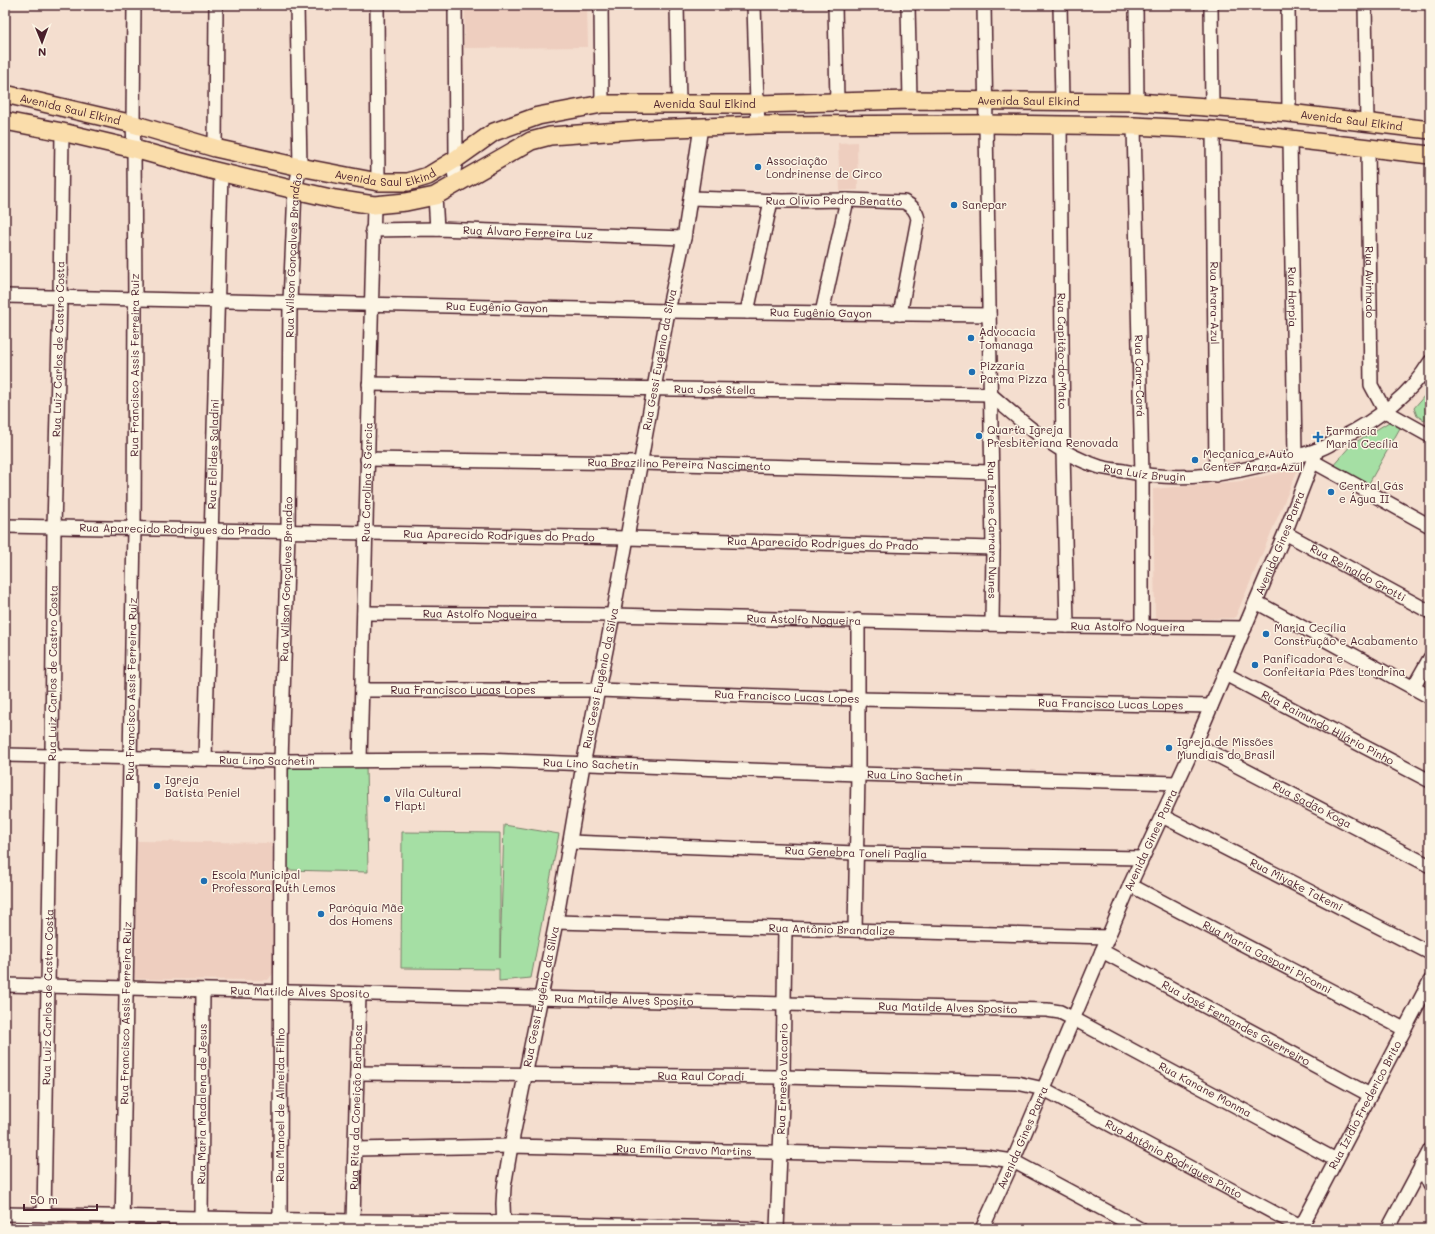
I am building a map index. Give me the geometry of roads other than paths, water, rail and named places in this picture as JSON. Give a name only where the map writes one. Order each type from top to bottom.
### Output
[{"type":"main road","name":"Avenida Saul Elkind","points":[[5,94],[133,124],[215,148],[300,167],[378,182],[408,182],[428,176],[456,159],[494,132],[538,116],[602,104],[757,104],[910,100],[1062,100],[1137,102],[1289,113],[1430,130]]},
{"type":"main road","name":"Avenida Saul Elkind","points":[[5,121],[62,132],[134,149],[221,173],[295,190],[336,199],[374,204],[406,202],[435,196],[531,141],[550,136],[701,127],[758,125],[986,124],[1134,126],[1213,130],[1430,155]]},
{"type":"street","name":"Rua Francisco Assis Ferreira Ruiz","points":[[122,1223],[134,529],[134,5]]},
{"type":"street","points":[[215,148],[216,5]]},
{"type":"street","name":"Rua Wilson Gonçalves Brandão","points":[[280,992],[281,761],[288,531],[290,302],[295,190],[300,167],[298,5]]},
{"type":"street","points":[[377,5],[378,182]]},
{"type":"street","points":[[455,5],[456,159],[454,171],[456,184]]},
{"type":"street","points":[[601,5],[602,104]]},
{"type":"street","points":[[677,5],[678,104]]},
{"type":"street","points":[[754,5],[758,125]]},
{"type":"street","points":[[835,5],[837,101]]},
{"type":"street","points":[[908,5],[910,100]]},
{"type":"street","name":"Rua Irene Carrara Nunes","points":[[984,5],[993,548],[992,624]]},
{"type":"street","points":[[1060,5],[1062,100]]},
{"type":"street","points":[[1136,5],[1137,102]]},
{"type":"street","points":[[1211,5],[1212,107]]},
{"type":"street","points":[[1288,5],[1289,113]]},
{"type":"street","points":[[1365,5],[1367,123]]},
{"type":"street","name":"Rua Capitão-do-Mato","points":[[1060,124],[1063,451],[1067,626]]},
{"type":"street","name":"Rua Cara-Cará","points":[[1134,126],[1142,475],[1142,626]]},
{"type":"street","name":"Rua Gessi Eugênio da Silva","points":[[504,1226],[504,1188],[511,1146],[556,922],[583,765],[613,615],[668,310],[684,238],[701,127]]},
{"type":"street","name":"Rua Arara-Azul","points":[[1213,130],[1216,475]]},
{"type":"street","name":"Rua Luiz Carlos de Castro Costa","points":[[44,1215],[52,755],[54,527],[60,298],[62,132]]},
{"type":"street","name":"Rua Harpia","points":[[1290,139],[1295,456]]},
{"type":"street","name":"Rua Avinhado","points":[[1368,148],[1371,385],[1385,411]]},
{"type":"street","name":"Rua Elclides Saladini","points":[[205,759],[210,531],[221,173]]},
{"type":"street","points":[[435,196],[437,229]]},
{"type":"street","name":"Rua Olívio Pedro Benatto","points":[[691,198],[904,202],[911,206],[916,212],[918,219],[900,314]]},
{"type":"street","points":[[747,312],[771,200]]},
{"type":"street","points":[[822,313],[847,200]]},
{"type":"street","name":"Rua Carolina S Garcia","points":[[360,760],[370,303],[374,204]]},
{"type":"street","name":"Rua Álvaro Ferreira Luz","points":[[372,230],[437,229],[684,238]]},
{"type":"street","name":"Rua Eugênio Gayon","points":[[5,296],[747,312],[989,315]]},
{"type":"street","name":"Rua Luíz Brugin","points":[[990,394],[1028,427],[1063,451],[1100,467],[1142,475],[1173,477],[1216,475],[1258,467],[1295,456],[1315,456],[1361,428],[1385,411],[1413,385],[1430,362]]},
{"type":"street","name":"Rua José Stella","points":[[369,384],[990,394]]},
{"type":"street","points":[[1385,411],[1430,436]]},
{"type":"street","points":[[1315,456],[1430,526]]},
{"type":"street","name":"Avenida Gines Parra","points":[[982,1229],[1044,1089],[1130,885],[1195,744],[1245,628],[1285,534],[1315,456]]},
{"type":"street","name":"Rua Brazilino Pereira Nascimento","points":[[367,459],[640,463],[991,472]]},
{"type":"street","name":"Rua Aparecido Rodrigues do Prado","points":[[5,526],[627,538],[993,548]]},
{"type":"street","name":"Rua Reinaldo Grotti","points":[[1285,534],[1430,612]]},
{"type":"street","points":[[1256,602],[1430,697]]},
{"type":"street","name":"Rua Astolfo Nogueira","points":[[364,613],[613,615],[1067,626],[1245,628]]},
{"type":"street","points":[[855,930],[858,774],[858,620]]},
{"type":"street","points":[[1413,688],[1430,658]]},
{"type":"street","name":"Rua Raimundo Hilário Pinho","points":[[1225,674],[1430,781]]},
{"type":"street","name":"Rua Francisco Lucas Lopes","points":[[362,690],[598,690],[858,699],[1211,706]]},
{"type":"street","name":"Rua Sadão Koga","points":[[1195,744],[1430,866]]},
{"type":"street","name":"Rua Lino Sachetin","points":[[5,755],[281,761],[484,760],[583,765],[1177,783]]},
{"type":"street","name":"Rua Miyake Takemi","points":[[1162,816],[1430,953]]},
{"type":"street","name":"Rua Genebra Toneli Paglia","points":[[570,842],[856,853],[1142,858]]},
{"type":"street","name":"Rua Maria Gaspari Piconni","points":[[1130,885],[1404,1029]]},
{"type":"street","name":"Rua Antônio Brandalize","points":[[556,922],[1108,937]]},
{"type":"street","name":"Rua Ernesto Vacario","points":[[777,1229],[785,1004],[785,928]]},
{"type":"street","name":"Rua José Fernandes Guerreiro","points":[[1102,951],[1370,1095]]},
{"type":"street","name":"Rua Izidio Frederico Brito","points":[[1301,1228],[1430,981]]},
{"type":"street","name":"Rua Matilde Alves Sposito","points":[[5,985],[1047,1010],[1060,1012],[1074,1019]]},
{"type":"street","name":"Rua Maria Madalena de Jesus","points":[[201,1218],[203,990]]},
{"type":"street","name":"Rua Manoel de Almeida Filho","points":[[280,992],[280,1219]]},
{"type":"street","name":"Rua Rita da Coneição Barbosa","points":[[353,1221],[358,994]]},
{"type":"street","name":"Rua Kanane Monma","points":[[1074,1019],[1336,1160]]},
{"type":"street","name":"Rua Raul Coradi","points":[[357,1073],[526,1074],[1017,1083],[1044,1089]]},
{"type":"street","name":"Rua Antônio Rodrigues Pinto","points":[[1044,1089],[1301,1228]]},
{"type":"street","name":"Rua Emília Cravo Martins","points":[[355,1149],[511,1146],[986,1157],[1013,1161],[1140,1229]]},
{"type":"street","points":[[1388,1229],[1430,1150]]},
{"type":"street","points":[[1421,1165],[1430,1185]]},
{"type":"street","points":[[5,1214],[44,1215],[122,1223],[201,1218],[504,1226],[759,1229]]},
{"type":"place","name":"Associação Londrinense de Circo","points":[[758,167]]},
{"type":"place","name":"Sanepar","points":[[954,205]]},
{"type":"place","name":"Advocacia Tomanaga","points":[[971,338]]},
{"type":"place","name":"Pizzaria Parma Pizza","points":[[972,372]]},
{"type":"place","name":"Quarta Igreja Presbiteriana Renovada","points":[[979,436]]},
{"type":"place","name":"Farmácia Maria Cecília","points":[[1318,437]]},
{"type":"place","name":"Mecanica e Auto Center Arara Azul","points":[[1195,460]]},
{"type":"place","name":"Central Gás e Água II","points":[[1331,492]]},
{"type":"place","name":"Maria Cecília Construção e Acabamento","points":[[1266,634]]},
{"type":"place","name":"Panificadora e Confeitaria Pães Londrina","points":[[1255,665]]},
{"type":"place","name":"Igreja de Missões Mundiais do Brasil","points":[[1169,748]]},
{"type":"place","name":"Igreja Batista Peniel","points":[[157,786]]},
{"type":"place","name":"Vila Cultural Flapt!","points":[[387,799]]},
{"type":"place","name":"Escola Municipal Professora Ruth Lemos","points":[[204,881]]},
{"type":"place","name":"Paróquia Mãe dos Homens","points":[[321,914]]}]
